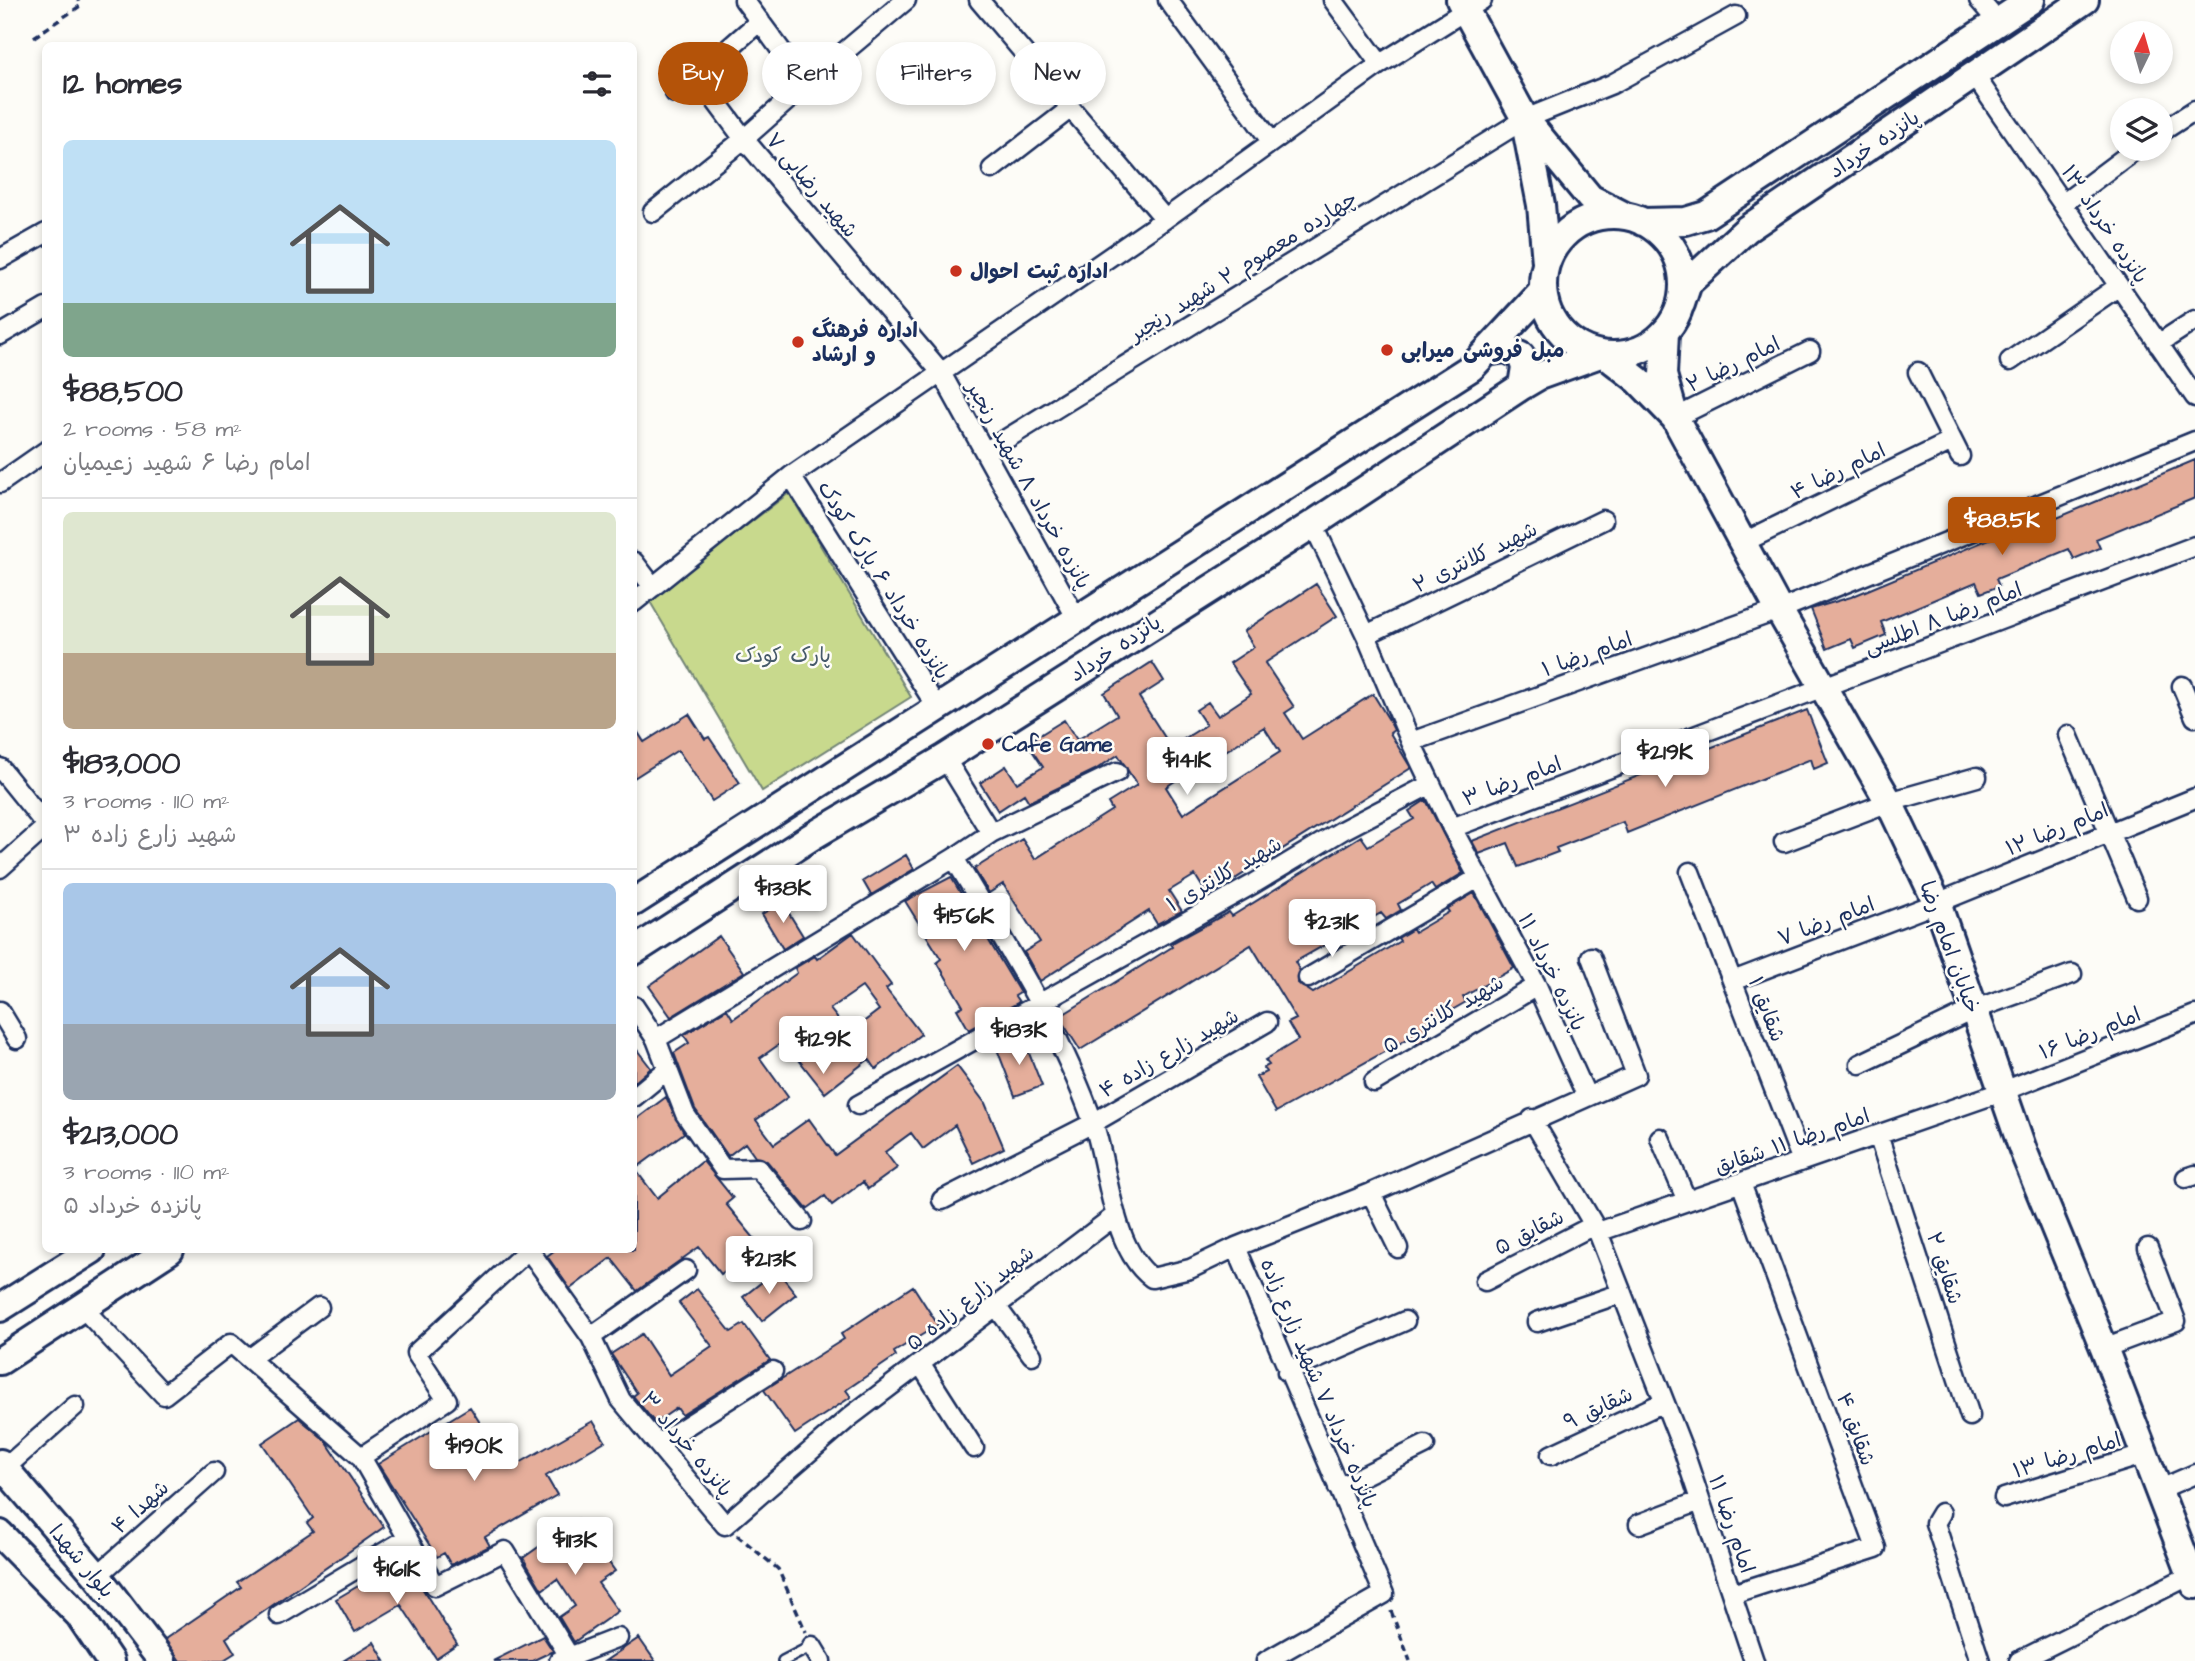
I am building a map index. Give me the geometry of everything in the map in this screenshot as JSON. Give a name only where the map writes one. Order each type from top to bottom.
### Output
[{"type":"main road","name":"پانزده خرداد","points":[[1634,219],[1686,221],[1706,215],[2031,0]]},
{"type":"main road","name":"پانزده خرداد","points":[[1681,304],[1688,283],[1747,229],[2085,0]]},
{"type":"main road","points":[[1469,4],[1525,119],[1590,198],[1663,236],[1677,256],[1683,280],[1681,304],[1665,332],[1648,346],[1628,354],[1603,355]]},
{"type":"main road","points":[[1525,119],[1540,194],[1546,262],[1542,292],[1549,316],[1563,335],[1583,349],[1603,355],[1638,380],[1675,418]]},
{"type":"main road","points":[[1546,262],[1555,244],[1569,230],[1586,220],[1605,215],[1634,219]]},
{"type":"main road","name":"پانزده خرداد","points":[[637,900],[1472,367],[1542,292]]},
{"type":"main road","name":"خیابان امام رضا","points":[[1665,332],[1663,375],[1675,418],[1779,610],[1889,802],[1937,903],[2001,1092],[2104,1348],[2193,1580]]},
{"type":"main road","points":[[1486,352],[1506,349],[1521,356],[1525,367],[1522,386]]},
{"type":"main road","name":"پانزده خرداد","points":[[637,949],[811,837],[945,758],[1313,524],[1522,386],[1603,355]]},
{"type":"main road","points":[[0,1308],[87,1253]]},
{"type":"main road","points":[[4,1358],[166,1253]]},
{"type":"main road","name":"بلوار شهدا","points":[[2,1466],[97,1576],[162,1661]]},
{"type":"main road","name":"بلوار شهدا","points":[[0,1534],[79,1615],[110,1661]]},
{"type":"street","points":[[744,0],[776,42]]},
{"type":"street","name":"شهید رضایی ۷","points":[[855,42],[906,0]]},
{"type":"street","points":[[979,0],[1165,219]]},
{"type":"street","points":[[1168,0],[1271,141]]},
{"type":"street","points":[[1333,0],[1380,64]]},
{"type":"street","points":[[1979,0],[1998,22]]},
{"type":"street","points":[[637,600],[791,477],[940,371],[1165,219],[1271,141],[1469,4]]},
{"type":"street","name":"چهارده معصوم ۲ شهید رنجبر","points":[[985,452],[1525,119],[1612,84],[1736,16]]},
{"type":"street","points":[[736,42],[760,21]]},
{"type":"street","name":"پانزده خرداد ۱۳","points":[[1975,76],[2195,397]]},
{"type":"street","points":[[653,212],[744,139],[719,105]]},
{"type":"street","name":"شهید رضایی ۷","points":[[782,105],[744,139],[940,371]]},
{"type":"street","points":[[992,169],[1071,108]]},
{"type":"street","points":[[2173,124],[2195,110]]},
{"type":"street","points":[[2064,203],[2120,161]]},
{"type":"street","points":[[0,259],[42,235]]},
{"type":"street","points":[[2010,360],[2119,286]]},
{"type":"street","points":[[0,335],[42,310]]},
{"type":"street","points":[[2158,344],[2195,320]]},
{"type":"street","name":"امام رضا ۲","points":[[1675,418],[1811,351]]},
{"type":"street","name":"پانزده خرداد ۸ شهید رنجبر","points":[[940,371],[1078,621]]},
{"type":"street","name":"امام رضا ۴","points":[[1744,542],[1956,448],[1918,372]]},
{"type":"street","name":"امام رضا ۱","points":[[1411,742],[1779,610],[2195,441]]},
{"type":"street","points":[[0,483],[42,454]]},
{"type":"street","name":"پانزده خرداد ۶ پارک کودک","points":[[791,477],[938,709]]},
{"type":"street","name":"شهید کلانتری ۲","points":[[1366,635],[1603,520]]},
{"type":"street","name":"پانزده خرداد ۱۱","points":[[1313,524],[1452,828],[1536,986],[1587,1097]]},
{"type":"street","name":"امام رضا ۸ اطلسی","points":[[1825,687],[2195,547]]},
{"type":"street","points":[[637,566],[653,587]]},
{"type":"street","points":[[2182,686],[2194,712]]},
{"type":"street","name":"امام رضا ۳","points":[[1452,828],[1825,687]]},
{"type":"street","points":[[2068,735],[2137,898]]},
{"type":"street","points":[[945,758],[990,833]]},
{"type":"street","points":[[0,768],[42,821]]},
{"type":"street","points":[[656,1039],[954,858],[990,833],[1117,772]]},
{"type":"street","points":[[1784,842],[1889,802],[1977,777]]},
{"type":"street","name":"شهید کلانتری ۱","points":[[858,1105],[1343,830],[1431,784]]},
{"type":"street","name":"امام رضا ۱۲","points":[[1937,903],[2195,798]]},
{"type":"street","points":[[0,868],[42,830]]},
{"type":"street","name":"پانزده خرداد ۷ شهید زارع زاده","points":[[954,858],[1041,1003],[1093,1122],[1116,1215],[1137,1267],[1152,1278],[1189,1269],[1236,1247],[1287,1372],[1384,1594]]},
{"type":"street","name":"شقایق ۱","points":[[1690,872],[1802,1161]]},
{"type":"street","points":[[1308,978],[1478,877]]},
{"type":"street","name":"امام رضا ۷","points":[[1732,981],[1937,903]]},
{"type":"street","points":[[1236,1247],[1371,1193],[1636,1074],[1591,957]]},
{"type":"street","points":[[1860,1064],[1973,1010],[2073,974]]},
{"type":"street","name":"شهید کلانتری ۵","points":[[1374,1082],[1536,986]]},
{"type":"street","points":[[637,1010],[656,1039],[685,1114],[723,1169],[758,1168],[802,1221]]},
{"type":"street","points":[[0,1011],[17,1039]]},
{"type":"street","name":"امام رضا ۱۶","points":[[2001,1092],[2195,1016]]},
{"type":"street","name":"شهید زارع زاده ۴","points":[[942,1200],[1093,1122],[1267,1022]]},
{"type":"street","points":[[637,1095],[668,1069]]},
{"type":"street","name":"امام رضا ۱۱ شقایق","points":[[1596,1228],[1741,1183],[2001,1092]]},
{"type":"street","points":[[1532,1119],[1596,1228],[1664,1402]]},
{"type":"street","name":"شقایق ۲","points":[[1878,1135],[1970,1416]]},
{"type":"street","points":[[1660,1138],[1687,1201]]},
{"type":"street","name":"شقایق ۴","points":[[1732,1594],[1876,1548],[1741,1183]]},
{"type":"street","points":[[1371,1193],[1398,1248]]},
{"type":"street","name":"شهید زارع زاده ۵","points":[[851,1416],[922,1365],[1116,1215]]},
{"type":"street","name":"شقایق ۵","points":[[1485,1281],[1596,1228]]},
{"type":"street","points":[[2104,1348],[2176,1321],[2148,1248]]},
{"type":"street","points":[[361,1457],[447,1400],[416,1353],[525,1253]]},
{"type":"street","name":"پانزده خرداد ۳","points":[[530,1253],[591,1337],[621,1400],[725,1525],[851,1416]]},
{"type":"street","points":[[591,1337],[686,1270]]},
{"type":"street","points":[[1537,1322],[1622,1293]]},
{"type":"street","points":[[996,1306],[1032,1355]]},
{"type":"street","points":[[249,1359],[318,1307]]},
{"type":"street","points":[[83,1308],[164,1395],[231,1343],[361,1457],[435,1586],[505,1551],[567,1660],[618,1638]]},
{"type":"street","points":[[1287,1372],[1405,1321]]},
{"type":"street","points":[[922,1365],[974,1448]]},
{"type":"street","points":[[657,1444],[773,1371]]},
{"type":"street","name":"امام رضا ۱۱","points":[[1664,1402],[1754,1661]]},
{"type":"street","name":"شقایق ۹","points":[[1551,1455],[1664,1402]]},
{"type":"street","points":[[2,1466],[75,1406]]},
{"type":"street","points":[[1338,1488],[1425,1445]]},
{"type":"street","name":"امام رضا ۱۳","points":[[2004,1498],[2143,1455]]},
{"type":"street","name":"شهدا ۴","points":[[97,1576],[214,1472]]},
{"type":"street","points":[[2158,1490],[2195,1474]]},
{"type":"street","points":[[1639,1524],[1700,1501]]},
{"type":"street","points":[[1941,1513],[1935,1523],[1980,1661]]},
{"type":"street","points":[[279,1615],[408,1538]]},
{"type":"street","points":[[2019,1661],[2193,1580]]},
{"type":"street","points":[[1266,1661],[1384,1594]]},
{"type":"lane","points":[[783,1661],[816,1654]]},
{"type":"path","points":[[34,37],[80,6],[78,0]]},
{"type":"path","points":[[725,1525],[778,1569],[816,1654]]},
{"type":"path","points":[[1384,1594],[1410,1661]]},
{"type":"green space","name":"پارک کودک","points":[[789,493],[911,697],[762,791],[649,600]]},
{"type":"building","points":[[2195,460],[2195,498],[2096,539],[2100,548],[2074,559],[2069,549],[1996,579],[1999,586],[1981,593],[1976,582],[1881,622],[1886,635],[1855,648],[1851,639],[1827,649],[1811,609],[1851,597],[2054,512],[2057,518]]},
{"type":"building","points":[[1316,584],[1337,616],[1265,663],[1294,707],[1285,713],[1302,739],[1373,694],[1394,730],[1390,733],[1411,768],[1208,896],[1195,875],[1169,891],[1182,911],[1157,924],[1149,911],[1040,981],[1024,952],[1040,942],[1003,884],[989,893],[974,869],[1022,839],[1035,859],[1112,810],[1108,803],[1137,785],[1118,755],[1095,770],[1029,802],[1024,794],[998,811],[980,783],[1006,766],[1017,783],[1043,767],[1027,743],[1064,720],[1077,740],[1117,715],[1104,693],[1152,662],[1164,681],[1139,697],[1171,747],[1206,725],[1196,710],[1208,702],[1218,716],[1251,694],[1230,663],[1254,647],[1244,631]],"holes":[[[1264,727],[1280,752],[1183,814],[1166,787],[1196,767],[1193,762],[1219,745],[1224,752]]]},
{"type":"building","points":[[1807,710],[1828,763],[1814,769],[1811,759],[1627,833],[1623,822],[1556,848],[1558,852],[1518,867],[1508,843],[1479,854],[1472,841]]},
{"type":"building","points":[[689,714],[705,739],[709,737],[740,783],[712,801],[678,750],[637,776],[637,731],[644,742]]},
{"type":"building","points":[[1426,800],[1463,873],[1435,890],[1431,884],[1398,904],[1401,910],[1386,919],[1381,913],[1295,962],[1300,971],[1298,983],[1313,993],[1400,941],[1398,938],[1413,929],[1415,932],[1449,912],[1447,909],[1474,893],[1514,968],[1463,997],[1466,1002],[1424,1026],[1430,1036],[1417,1044],[1413,1036],[1276,1112],[1256,1077],[1266,1072],[1263,1068],[1269,1065],[1265,1060],[1298,1040],[1288,1023],[1296,1019],[1251,945],[1080,1050],[1059,1017],[1172,947],[1170,944],[1229,912],[1232,916],[1361,836],[1368,846],[1414,819],[1409,811]]},
{"type":"building","points":[[906,855],[914,869],[871,895],[863,881]]},
{"type":"building","points":[[951,877],[1020,993],[1015,996],[1019,1002],[969,1030],[957,1009],[963,1006],[937,962],[941,959],[905,901]]},
{"type":"building","points":[[782,902],[803,936],[783,949],[762,914]]},
{"type":"building","points":[[853,933],[891,985],[886,989],[921,1034],[876,1069],[869,1059],[825,1093],[784,1041],[760,1058],[788,1097],[756,1120],[774,1144],[809,1119],[835,1155],[957,1066],[985,1103],[1004,1148],[973,1163],[955,1125],[923,1149],[911,1133],[885,1152],[897,1168],[868,1189],[863,1182],[832,1205],[825,1196],[807,1209],[767,1161],[755,1157],[745,1143],[728,1156],[695,1109],[674,1053],[689,1043],[684,1035],[727,1009],[733,1019],[797,973],[795,968],[815,956],[817,959]],"holes":[[[862,987],[879,1010],[849,1033],[830,1009]]]},
{"type":"building","points":[[719,936],[744,972],[671,1017],[649,986]]},
{"type":"building","points":[[1023,1038],[1042,1086],[1015,1096],[997,1049]]},
{"type":"building","points":[[637,1050],[651,1068],[637,1080]]},
{"type":"building","points":[[666,1097],[684,1133],[637,1168],[637,1119]]},
{"type":"building","points":[[703,1161],[733,1198],[726,1204],[759,1244],[721,1274],[699,1247],[637,1291],[611,1258],[570,1289],[547,1256],[551,1253],[637,1253],[637,1172],[657,1198]]},
{"type":"building","points":[[777,1270],[796,1294],[762,1321],[743,1297]]},
{"type":"building","points":[[913,1286],[938,1325],[894,1352],[896,1356],[846,1390],[851,1397],[795,1434],[764,1390],[844,1339],[841,1334]]},
{"type":"building","points":[[697,1289],[731,1332],[744,1324],[770,1360],[682,1415],[677,1408],[655,1423],[633,1396],[637,1393],[611,1354],[642,1334],[669,1375],[712,1346],[679,1303]]},
{"type":"building","points":[[470,1407],[509,1469],[593,1421],[605,1441],[546,1476],[557,1495],[485,1537],[490,1546],[451,1565],[444,1553],[437,1557],[378,1464]]},
{"type":"building","points":[[299,1418],[325,1440],[384,1527],[226,1638],[235,1653],[222,1661],[180,1661],[165,1639],[241,1587],[237,1582],[313,1531],[307,1523],[313,1518],[262,1443]]},
{"type":"building","points":[[578,1519],[615,1571],[598,1583],[618,1611],[574,1642],[559,1617],[575,1606],[557,1579],[542,1590],[523,1558]]},
{"type":"building","points":[[404,1559],[457,1644],[436,1658],[401,1605],[355,1632],[336,1599]]},
{"type":"building","points":[[543,1636],[553,1651],[532,1661],[493,1661]]},
{"type":"building","points":[[639,1638],[655,1661],[605,1661]]},
{"type":"building","points":[[374,1642],[385,1661],[343,1661]]},
{"type":"place","name":"اداره ثبت احوال","points":[[956,271]]},
{"type":"place","name":"اداره فرهنگ و ارشاد","points":[[798,342]]},
{"type":"place","name":"مبل فروشی میرابی","points":[[1387,350]]},
{"type":"place","name":"Cafe Game","points":[[988,744]]}]
